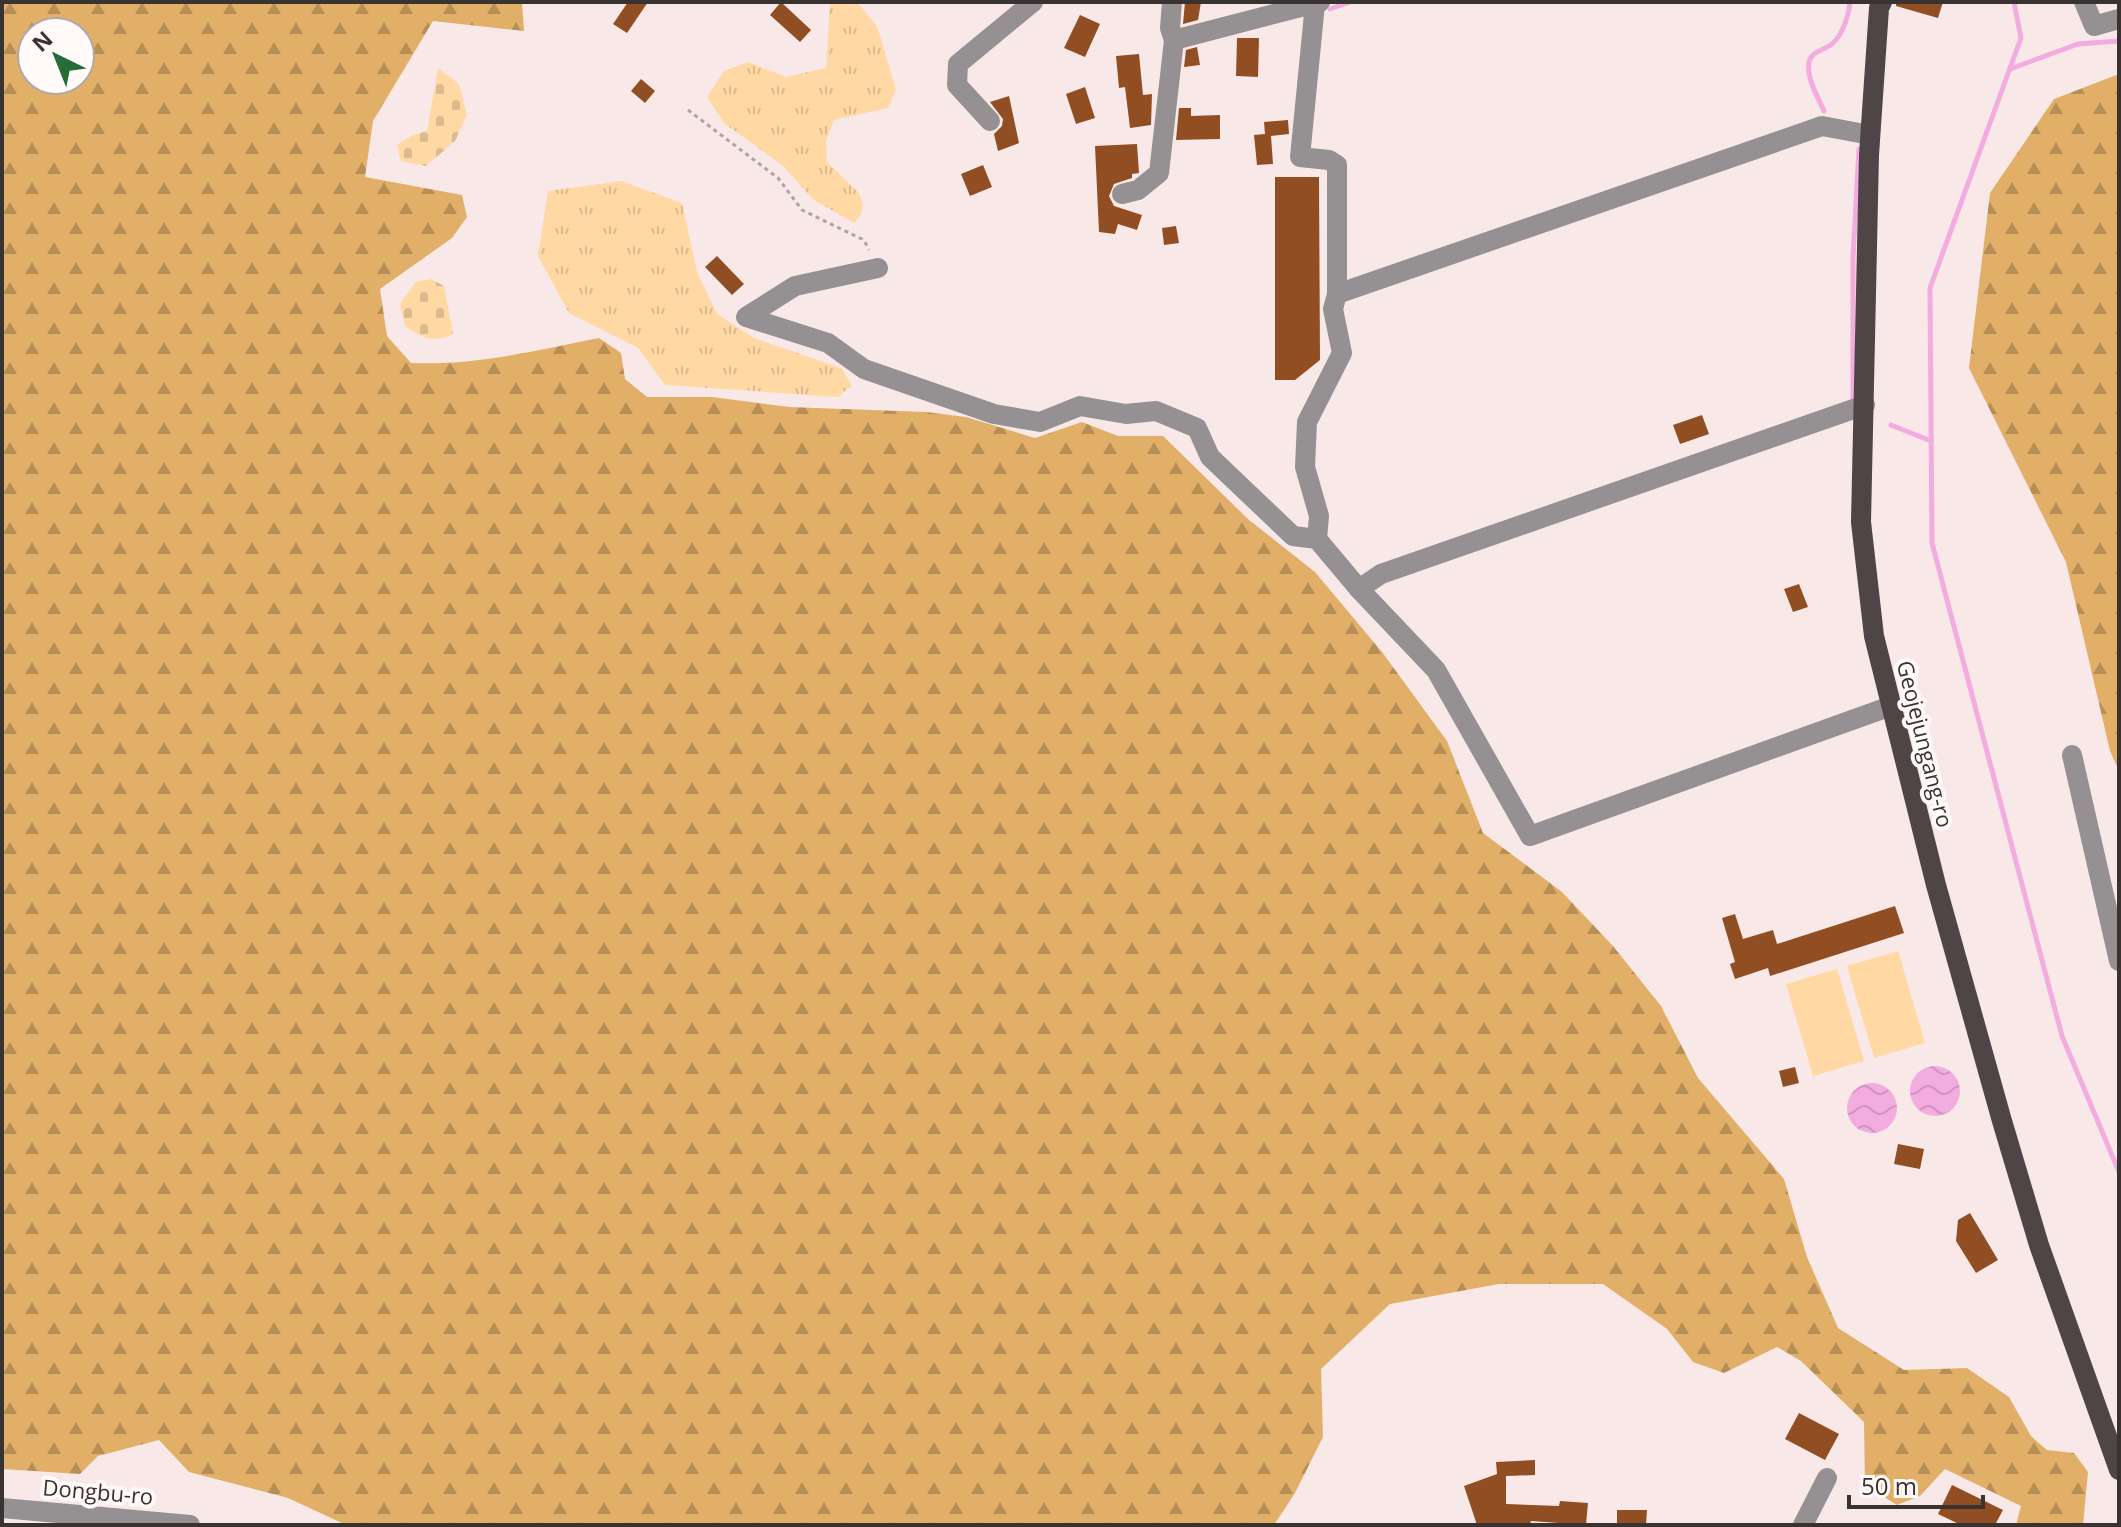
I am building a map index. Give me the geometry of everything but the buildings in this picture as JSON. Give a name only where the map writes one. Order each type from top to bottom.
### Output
[{"type":"main road","name":"Geojejungang-ro","points":[[1882,2],[1879,8],[1870,135],[1861,522],[1874,636],[1936,885],[2006,1135],[2039,1245],[2119,1470]]},
{"type":"street","points":[[990,121],[957,85],[958,64],[1033,2]]},
{"type":"street","points":[[1122,194],[1138,190],[1159,173],[1174,40],[1170,28],[1172,2]]},
{"type":"street","points":[[2084,2],[2094,26],[2119,19]]},
{"type":"street","points":[[1174,40],[1317,3],[1300,157],[1329,160],[1337,165],[1337,294],[1333,309],[1342,353],[1307,422],[1305,467],[1319,516],[1317,539]]},
{"type":"street","points":[[1337,294],[1822,126],[1870,135]]},
{"type":"street","points":[[878,268],[795,286],[746,317],[828,343],[864,369],[994,414],[1040,422],[1080,406],[1126,414],[1156,411],[1197,428],[1210,457],[1293,536],[1317,539],[1359,589],[1436,670],[1530,836],[1891,706]]},
{"type":"street","points":[[1359,589],[1381,574],[1865,405]]},
{"type":"street","points":[[2072,755],[2119,961]]},
{"type":"street","points":[[1803,1525],[1827,1478]]},
{"type":"street","name":"Dongbu-ro","points":[[2,1508],[190,1525]]},
{"type":"path","points":[[688,110],[778,178],[802,210],[864,240],[878,268]]},
{"type":"green space","points":[[2,2],[522,2],[524,31],[433,21],[373,121],[365,177],[462,195],[467,217],[452,238],[380,289],[387,336],[411,363],[482,360],[599,338],[621,353],[625,379],[647,397],[712,397],[789,407],[926,412],[966,417],[1035,438],[1082,422],[1118,436],[1163,436],[1249,520],[1315,572],[1382,652],[1447,741],[1483,833],[1562,892],[1613,946],[1661,1006],[1698,1078],[1784,1179],[1807,1257],[1838,1328],[1904,1370],[1967,1368],[2009,1397],[2031,1436],[2047,1450],[2074,1453],[2088,1472],[2083,1525],[2016,1525],[2021,1506],[1945,1469],[1920,1496],[1897,1505],[1865,1485],[1864,1422],[1801,1361],[1777,1347],[1724,1373],[1693,1362],[1667,1329],[1603,1284],[1499,1284],[1390,1304],[1321,1369],[1323,1437],[1295,1493],[1274,1525],[346,1525],[288,1498],[189,1472],[159,1440],[98,1456],[80,1474],[2,1469]]},
{"type":"green space","points":[[830,2],[857,2],[877,26],[896,90],[888,108],[834,120],[826,140],[827,162],[858,192],[863,203],[861,215],[854,223],[814,200],[782,165],[724,123],[707,97],[724,71],[748,62],[786,77],[826,68]]},
{"type":"green space","points":[[438,68],[459,84],[467,115],[455,141],[426,166],[401,161],[397,145],[427,131]]},
{"type":"green space","points":[[2119,74],[2119,771],[2110,751],[2066,562],[1969,368],[1990,193],[2054,99]]},
{"type":"green space","points":[[621,181],[682,203],[697,272],[717,314],[754,338],[841,368],[852,385],[838,397],[665,385],[638,348],[569,313],[538,256],[548,191]]},
{"type":"green space","points":[[431,279],[444,286],[453,334],[440,339],[422,336],[405,326],[400,304],[416,282]]},
{"type":"green space","points":[[1898,951],[1925,1043],[1874,1058],[1847,966]]},
{"type":"green space","points":[[1837,969],[1864,1061],[1813,1076],[1786,984]]},
{"type":"water","points":[[1935,1066],[1952,1074],[1960,1091],[1952,1108],[1935,1116],[1918,1108],[1910,1091],[1918,1074]]},
{"type":"water","points":[[1872,1083],[1889,1091],[1897,1108],[1889,1125],[1872,1133],[1855,1125],[1847,1108],[1855,1091]]},
{"type":"waterway","points":[[1330,9],[1350,2]]},
{"type":"waterway","points":[[1824,111],[1811,81],[1809,62],[1813,55],[1837,39],[1845,24],[1850,2]]},
{"type":"waterway","points":[[2014,2],[2021,38],[1930,288],[1932,543],[2062,1036],[2119,1172]]},
{"type":"waterway","points":[[2010,69],[2078,44],[2119,41]]},
{"type":"waterway","points":[[1853,404],[1853,258],[1859,149]]},
{"type":"waterway","points":[[1891,425],[1931,441]]}]
